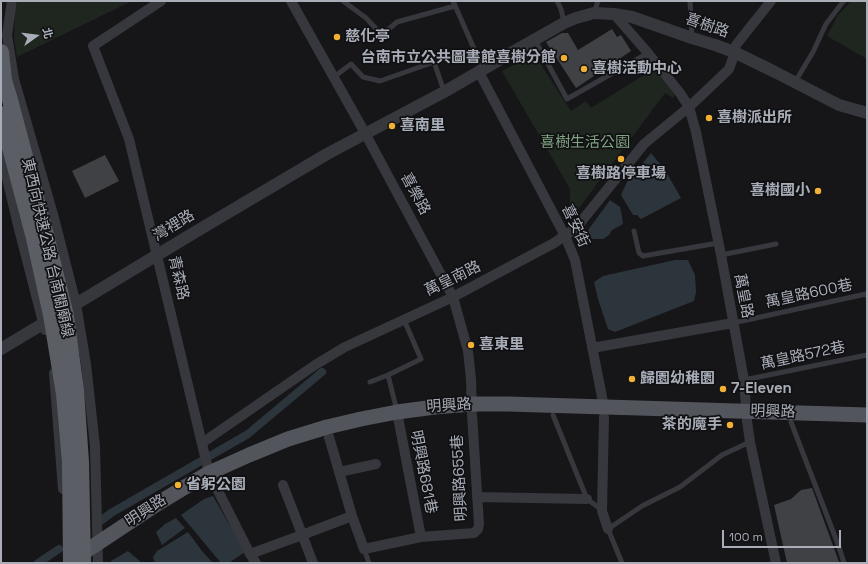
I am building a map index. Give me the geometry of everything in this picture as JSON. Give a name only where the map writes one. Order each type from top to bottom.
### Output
[{"type":"highway","name":"東西向快速公路 台南關廟線","points":[[1,52],[3,75],[40,237],[64,394],[70,462],[71,563]]},
{"type":"highway","name":"東西向快速公路 台南關廟線","points":[[1,114],[66,316],[76,390],[81,462],[84,563]]},
{"type":"main road","name":"明興路","points":[[472,409],[508,404],[604,412],[747,416],[867,415]]},
{"type":"main road","name":"明興路","points":[[211,476],[253,464],[329,437],[436,407],[553,415],[604,412]]},
{"type":"main road","name":"明興路","points":[[747,416],[791,422],[867,424]]},
{"type":"main road","name":"明興路","points":[[84,563],[157,504],[249,455],[327,427],[361,419],[398,417]]},
{"type":"main road","name":"明興路","points":[[68,563],[98,553]]},
{"type":"street","points":[[12,1],[7,35],[14,80],[54,218],[76,304],[86,364],[95,446],[98,553]]},
{"type":"street","name":"青森路","points":[[161,1],[93,46],[129,139],[211,476],[256,563]]},
{"type":"street","name":"喜樂路","points":[[291,1],[365,133],[453,297],[468,351],[472,409]]},
{"type":"street","points":[[689,107],[729,69],[738,41],[771,1]]},
{"type":"street","name":"喜樹路","points":[[365,133],[444,92],[564,23],[594,13],[614,14],[632,18],[715,45],[734,52],[839,105],[867,113]]},
{"type":"street","name":"萬皇路","points":[[614,14],[648,53],[680,93],[689,107],[696,132],[721,255],[744,380],[750,442],[776,563]]},
{"type":"street","name":"喜安街","points":[[481,71],[565,236],[575,260],[604,412],[602,511],[608,529]]},
{"type":"street","name":"萬皇南路","points":[[202,444],[315,365],[345,347],[453,297],[565,236],[580,224],[644,144],[689,107]]},
{"type":"street","name":"灣裡路","points":[[1,349],[327,154],[365,133]]},
{"type":"street","points":[[1,153],[44,323],[53,370],[62,476],[64,563]]},
{"type":"street","points":[[592,348],[733,323]]},
{"type":"street","name":"明興路655巷","points":[[421,537],[474,533],[478,530],[479,524],[472,409]]},
{"type":"street","name":"明興路681巷","points":[[398,417],[421,537]]},
{"type":"street","points":[[329,437],[352,516],[364,549],[421,537]]},
{"type":"street","points":[[339,472],[376,464]]},
{"type":"street","points":[[283,485],[313,563]]},
{"type":"street","points":[[477,497],[587,499]]},
{"type":"street","points":[[250,554],[352,516]]},
{"type":"lane","points":[[343,1],[366,18],[382,35],[398,22],[454,4],[481,71]]},
{"type":"lane","points":[[557,1],[561,9],[564,23]]},
{"type":"lane","points":[[594,13],[598,1]]},
{"type":"lane","points":[[690,1],[692,38]]},
{"type":"lane","points":[[795,82],[813,52],[826,24],[844,1]]},
{"type":"lane","points":[[534,40],[568,99],[648,53]]},
{"type":"lane","points":[[334,77],[351,64],[364,77],[380,82],[434,62],[444,92]]},
{"type":"lane","points":[[634,230],[639,253],[643,256],[718,242]]},
{"type":"lane","points":[[721,255],[776,244]]},
{"type":"lane","name":"萬皇路600巷","points":[[733,323],[866,295]]},
{"type":"lane","points":[[370,382],[421,359],[404,319]]},
{"type":"lane","name":"萬皇路572巷","points":[[744,380],[867,354]]},
{"type":"lane","points":[[388,375],[398,417]]},
{"type":"lane","points":[[553,415],[587,499],[602,511]]},
{"type":"lane","points":[[791,422],[844,563]]},
{"type":"lane","points":[[622,563],[608,529],[642,506],[680,487],[722,455],[750,442]]},
{"type":"lane","points":[[364,549],[368,563]]},
{"type":"green space","points":[[18,1],[132,1],[17,57],[14,39],[15,14]]},
{"type":"green space","points":[[851,1],[867,1],[867,59],[827,36],[838,15]]},
{"type":"green space","name":"喜樹生活公園","points":[[534,54],[571,111],[586,101],[591,108],[657,67],[676,93],[673,98],[665,93],[570,220],[570,189],[502,71]]},
{"type":"shaded area","points":[[651,153],[665,170],[681,198],[641,219],[637,215],[633,215],[621,195],[627,182]]},
{"type":"shaded area","points":[[610,200],[620,207],[623,224],[612,230],[609,235],[603,239],[593,239],[586,233]]},
{"type":"shaded area","points":[[675,260],[688,260],[695,275],[696,292],[694,301],[615,332],[608,329],[594,282],[603,276]]},
{"type":"shaded area","points":[[213,496],[245,552],[229,563],[221,563],[181,515],[204,499]]},
{"type":"shaded area","points":[[176,518],[185,528],[162,545],[156,532],[165,524]]},
{"type":"shaded area","points":[[188,532],[213,563],[155,563],[153,557],[157,551]]},
{"type":"shaded area","points":[[128,551],[142,563],[111,563],[111,561]]},
{"type":"building","name":"喜樹活動中心","points":[[612,29],[617,37],[621,35],[631,51],[576,88],[546,42],[562,33],[568,33],[578,50]]},
{"type":"building","points":[[105,155],[119,181],[85,198],[72,171]]},
{"type":"building","points":[[812,488],[839,562],[787,563],[774,505],[791,499],[801,490]]},
{"type":"waterway","points":[[102,520],[111,513],[248,434],[322,372]]},
{"type":"waterway","points":[[38,563],[59,549]]},
{"type":"place","name":"慈化亭","points":[[337,37]]},
{"type":"place","name":"台南市立公共圖書館喜樹分館","points":[[564,58]]},
{"type":"place","name":"喜樹活動中心","points":[[584,69]]},
{"type":"place","name":"喜樹派出所","points":[[709,118]]},
{"type":"place","name":"喜南里","points":[[392,126]]},
{"type":"place","name":"喜樹路停車場","points":[[621,159]]},
{"type":"place","name":"喜樹國小","points":[[818,191]]},
{"type":"place","name":"喜東里","points":[[471,345]]},
{"type":"place","name":"歸園幼稚園","points":[[632,379]]},
{"type":"place","name":"7-Eleven","points":[[723,389]]},
{"type":"place","name":"茶的魔手","points":[[730,425]]},
{"type":"place","name":"省躬公園","points":[[178,485]]}]
